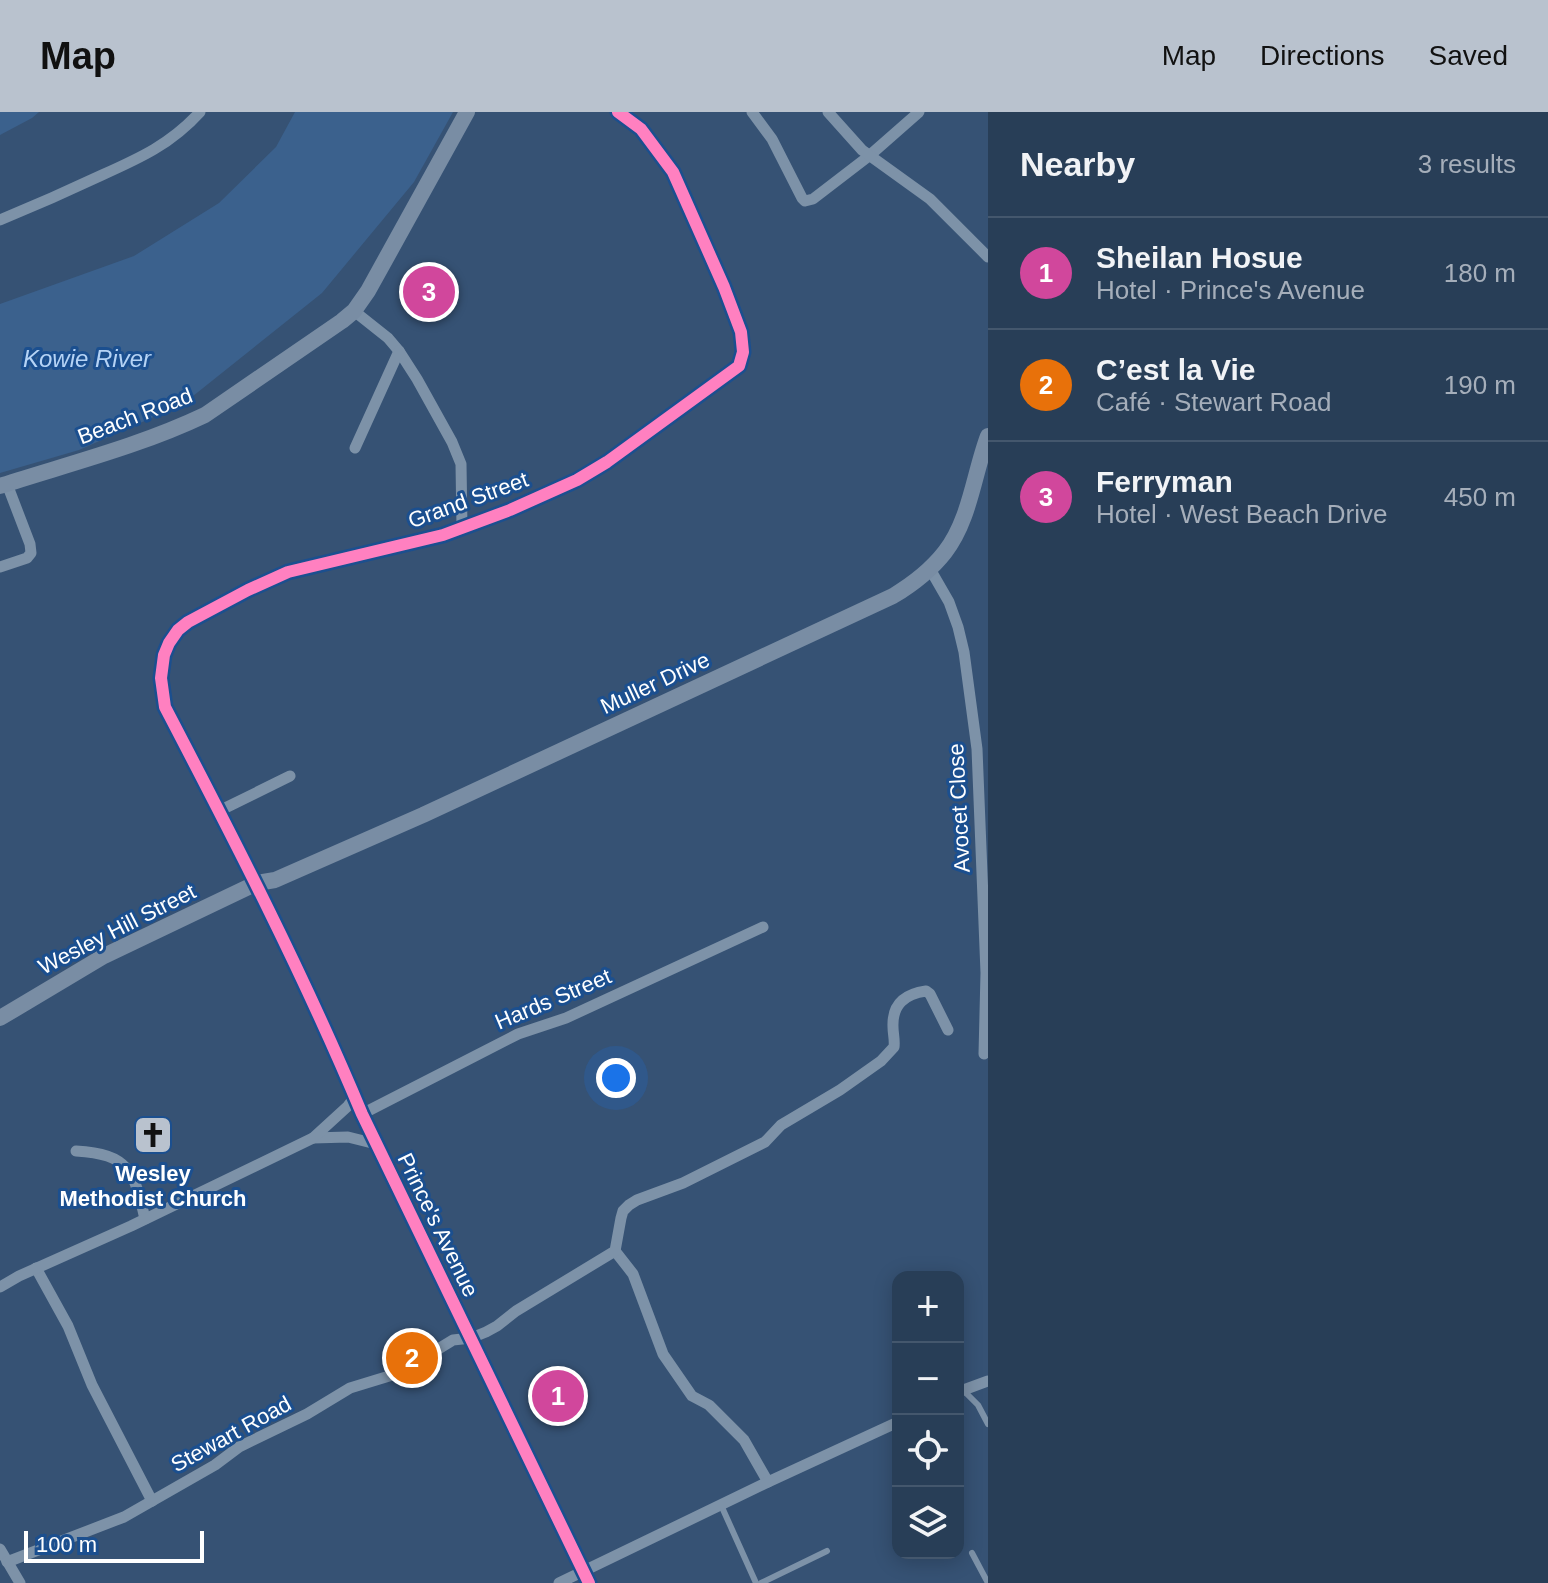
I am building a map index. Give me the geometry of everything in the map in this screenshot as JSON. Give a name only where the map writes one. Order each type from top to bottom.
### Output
[{"type":"street","points":[[0,220],[153,151],[170,141],[200,112]]},
{"type":"street","points":[[462,527],[461,464],[458,453],[399,351],[388,338],[354,311],[383,267],[467,112]]},
{"type":"street","name":"Grand Street","points":[[257,883],[165,707],[161,665],[169,643],[178,630],[248,590],[288,572],[443,535],[510,510],[596,470],[739,366],[743,352],[741,332],[673,172],[641,129],[618,112]]},
{"type":"street","points":[[752,112],[772,139],[805,201],[813,199],[869,156],[919,112]]},
{"type":"street","points":[[828,112],[850,139],[930,199],[988,257]]},
{"type":"street","name":"Beach Road","points":[[4,485],[124,447],[205,415],[354,311]]},
{"type":"street","points":[[355,448],[399,351]]},
{"type":"street","name":"Muller Drive","points":[[257,883],[289,874],[893,596],[930,569],[947,550],[958,529],[988,436]]},
{"type":"street","points":[[0,567],[27,558],[31,553],[14,503],[4,485]]},
{"type":"street","points":[[0,507],[14,503]]},
{"type":"street","name":"Avocet Close","points":[[930,569],[949,602],[958,627],[977,749],[986,973],[984,1054]]},
{"type":"street","points":[[219,811],[290,776]]},
{"type":"street","name":"Wesley Hill Street","points":[[0,1018],[104,956],[257,883]]},
{"type":"street","name":"Prince's Avenue","points":[[257,883],[376,1144],[586,1578]]},
{"type":"street","name":"Hards Street","points":[[362,1114],[518,1034],[566,1018],[763,927]]},
{"type":"street","points":[[768,1482],[744,1440],[709,1405],[692,1396],[663,1354],[633,1274],[615,1251],[623,1211],[637,1200],[683,1183],[765,1142],[781,1125],[840,1090],[890,1053],[895,1041],[893,1018],[897,1006],[912,993],[926,991],[930,994],[948,1030]]},
{"type":"street","points":[[0,1287],[313,1138],[355,1097]]},
{"type":"street","points":[[313,1138],[348,1137],[376,1144]]},
{"type":"street","points":[[76,1151],[106,1154],[126,1168],[140,1195],[145,1219]]},
{"type":"street","name":"Stewart Road","points":[[7,1562],[124,1517],[215,1465],[239,1447],[307,1414],[350,1388],[399,1373],[453,1340],[471,1338],[497,1326],[516,1311],[615,1251]]},
{"type":"street","points":[[36,1268],[57,1303],[92,1385],[152,1501]]},
{"type":"street","points":[[964,1390],[988,1381]]},
{"type":"street","points":[[559,1583],[586,1578],[721,1505],[892,1425]]},
{"type":"street","points":[[0,1549],[20,1583]]},
{"type":"lane","points":[[964,1394],[978,1405],[988,1424]]},
{"type":"lane","points":[[721,1505],[758,1583],[827,1551]]},
{"type":"lane","points":[[972,1553],[988,1583]]},
{"type":"water","points":[[0,112],[39,112],[0,135]]},
{"type":"water","name":"Kowie River","points":[[295,112],[453,112],[414,182],[322,293],[183,404],[79,450],[0,473],[0,304],[134,256],[219,203],[276,147]]},
{"type":"cycle path","points":[[589,1583],[362,1114],[293,959],[165,707],[161,678],[169,643],[188,622],[288,572],[443,535],[577,480],[607,462],[739,366],[743,352],[741,332],[673,172],[641,129],[618,112]]},
{"type":"place","name":"Ferryman","points":[[429,292]]},
{"type":"place","name":"Wesley Methodist Church","points":[[153,1135]]},
{"type":"place","name":"C’est la Vie","points":[[412,1358]]},
{"type":"place","name":"Sheilan Hosue","points":[[558,1396]]}]
